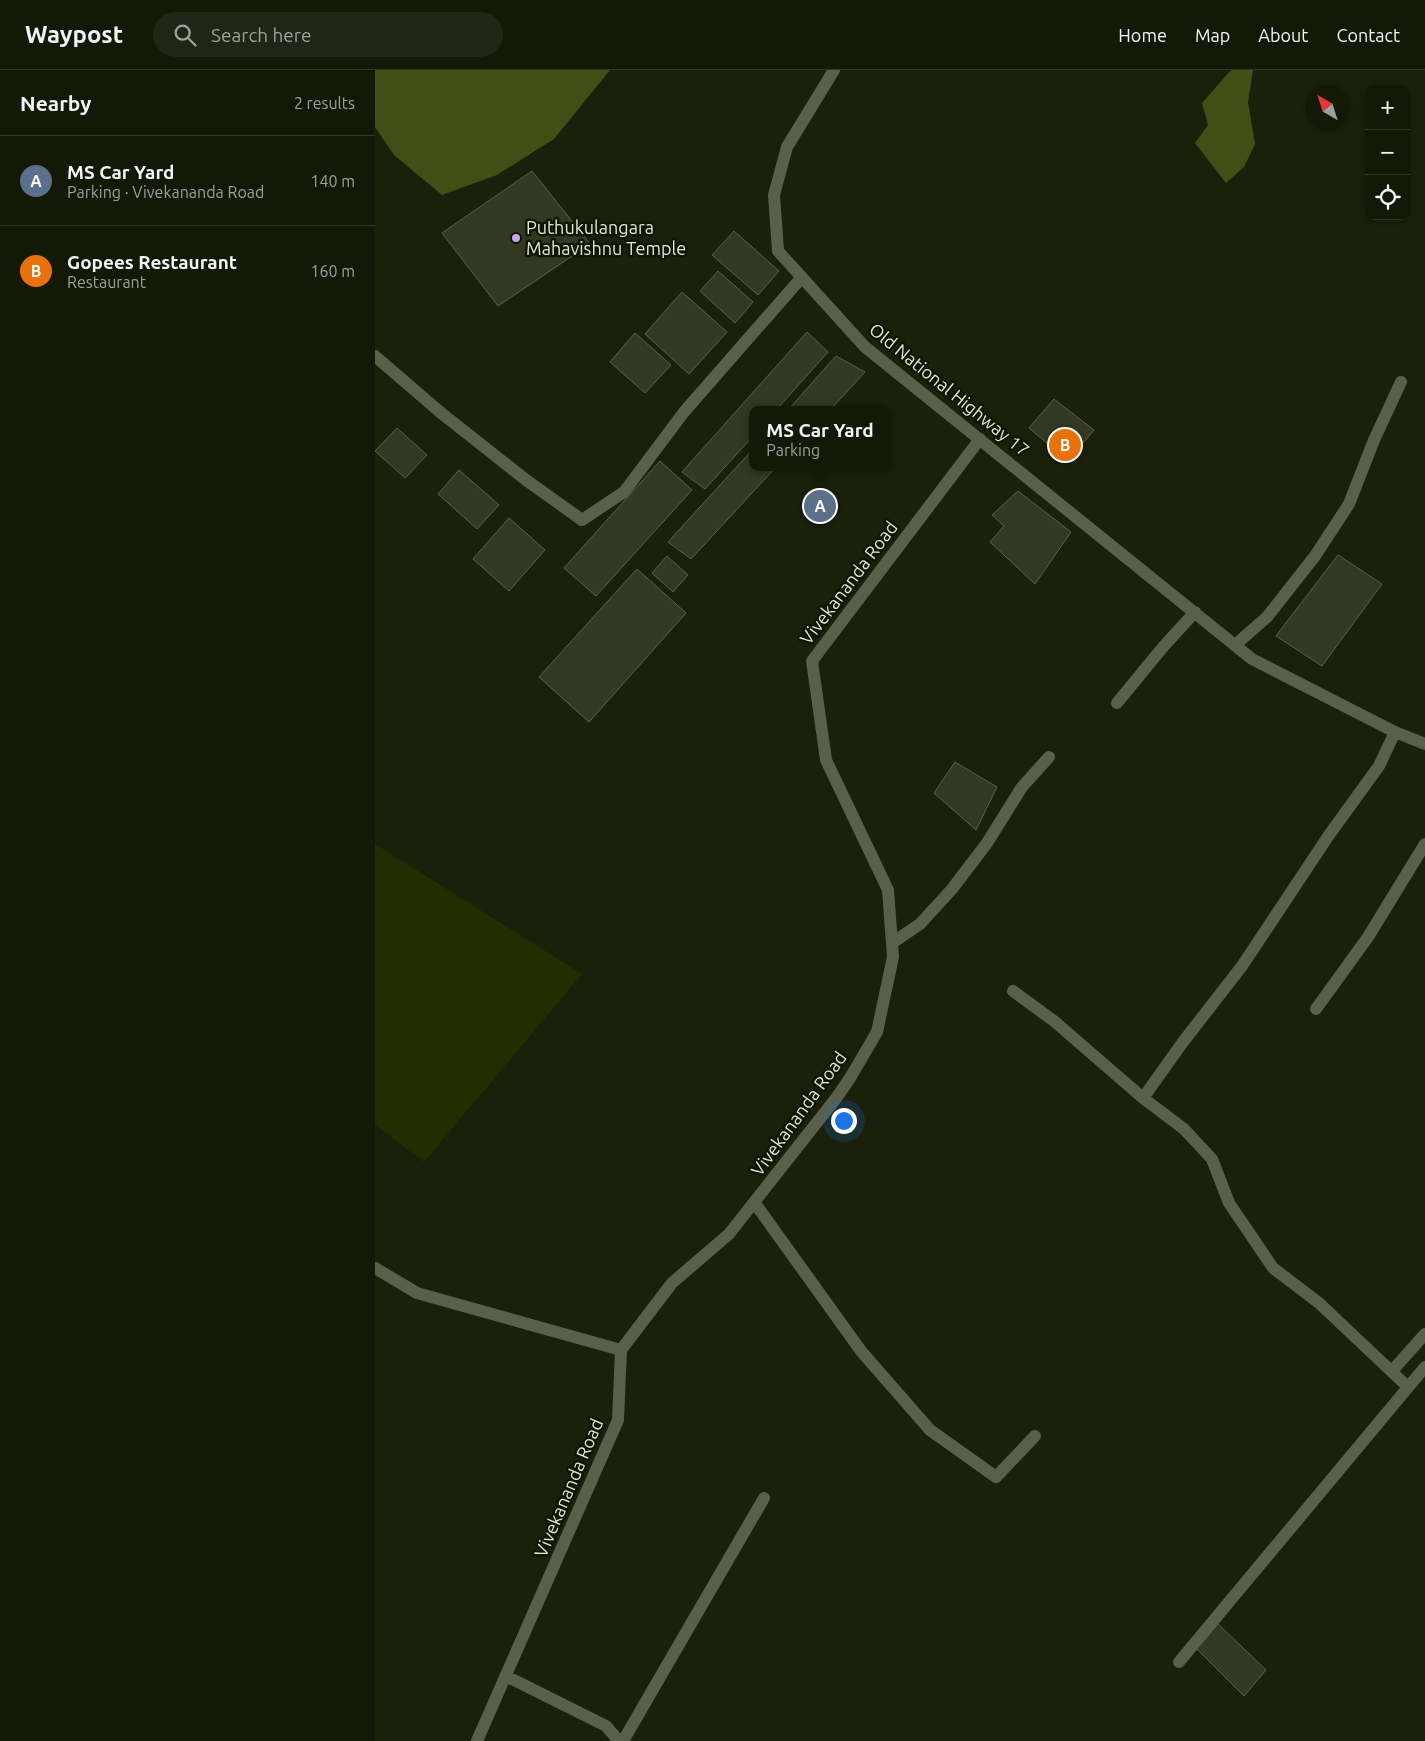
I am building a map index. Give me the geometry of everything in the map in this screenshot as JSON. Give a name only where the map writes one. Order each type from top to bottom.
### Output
[{"type":"street","name":"Old National Highway 17","points":[[833,70],[787,147],[774,195],[778,251],[865,347],[1252,659],[1395,732],[1425,744]]},
{"type":"street","points":[[375,356],[440,412],[526,480],[582,520],[624,492],[685,412],[802,277]]},
{"type":"street","points":[[1235,645],[1267,617],[1315,556],[1349,504],[1374,440],[1401,382]]},
{"type":"street","name":"Vivekananda Road","points":[[477,1741],[618,1420],[621,1350],[672,1282],[729,1234],[837,1098],[877,1032],[893,956],[888,890],[826,760],[812,661],[980,439]]},
{"type":"street","points":[[1117,703],[1163,647],[1195,612]]},
{"type":"street","points":[[1143,1098],[1183,1042],[1242,966],[1323,843],[1379,766],[1395,732]]},
{"type":"street","points":[[892,943],[920,924],[952,889],[987,843],[1022,787],[1049,757]]},
{"type":"street","points":[[1316,1009],[1368,937],[1425,844]]},
{"type":"street","points":[[1013,991],[1054,1022],[1143,1098],[1184,1129],[1212,1159],[1229,1203],[1273,1268],[1319,1303],[1408,1386]]},
{"type":"street","points":[[754,1202],[861,1351],[930,1430],[996,1477],[1035,1436]]},
{"type":"street","points":[[375,1268],[417,1293],[621,1350]]},
{"type":"street","points":[[1392,1371],[1425,1334]]},
{"type":"street","points":[[1179,1662],[1425,1368]]},
{"type":"street","points":[[623,1741],[764,1498]]},
{"type":"street","points":[[506,1676],[606,1726],[619,1741]]},
{"type":"shaded area","points":[[375,70],[610,70],[554,139],[497,175],[442,195],[394,155],[375,127]]},
{"type":"shaded area","points":[[1231,70],[1253,70],[1248,102],[1255,144],[1244,167],[1226,183],[1195,143],[1208,125],[1202,103]]},
{"type":"shaded area","points":[[375,844],[582,974],[424,1162],[375,1125]]},
{"type":"building","name":"Puthukulangara Mahavishnu Temple","points":[[532,171],[590,244],[498,306],[442,233]]},
{"type":"building","points":[[734,231],[779,271],[758,295],[712,255]]},
{"type":"building","points":[[718,271],[753,302],[735,323],[700,291]]},
{"type":"building","points":[[682,292],[727,332],[689,374],[645,334]]},
{"type":"building","points":[[807,332],[828,352],[780,406],[749,406],[749,440],[705,489],[682,472]]},
{"type":"building","points":[[635,333],[671,365],[645,393],[610,362]]},
{"type":"building","points":[[836,356],[865,372],[834,406],[792,406]]},
{"type":"building","points":[[1054,399],[1094,430],[1068,461],[1029,428]]},
{"type":"building","points":[[397,428],[427,455],[405,478],[375,451]]},
{"type":"building","points":[[749,453],[749,471],[772,471],[691,559],[668,542]]},
{"type":"building","points":[[660,461],[692,490],[596,596],[564,568]]},
{"type":"building","points":[[459,470],[499,505],[477,529],[438,494]]},
{"type":"building","points":[[1018,491],[1071,532],[1035,584],[990,542],[1004,526],[992,515]]},
{"type":"building","points":[[509,518],[545,550],[509,591],[473,559]]},
{"type":"building","points":[[1338,555],[1382,584],[1322,666],[1276,636]]},
{"type":"building","points":[[667,556],[688,575],[673,592],[652,573]]},
{"type":"building","points":[[637,569],[686,613],[589,722],[539,677]]},
{"type":"building","points":[[955,762],[997,787],[976,830],[934,793]]},
{"type":"building","points":[[1217,1623],[1266,1670],[1244,1696],[1196,1648]]},
{"type":"place","name":"Puthukulangara Mahavishnu Temple","points":[[516,238]]},
{"type":"place","name":"Gopees Restaurant","points":[[1065,445]]},
{"type":"place","name":"MS Car Yard","points":[[820,506]]}]
